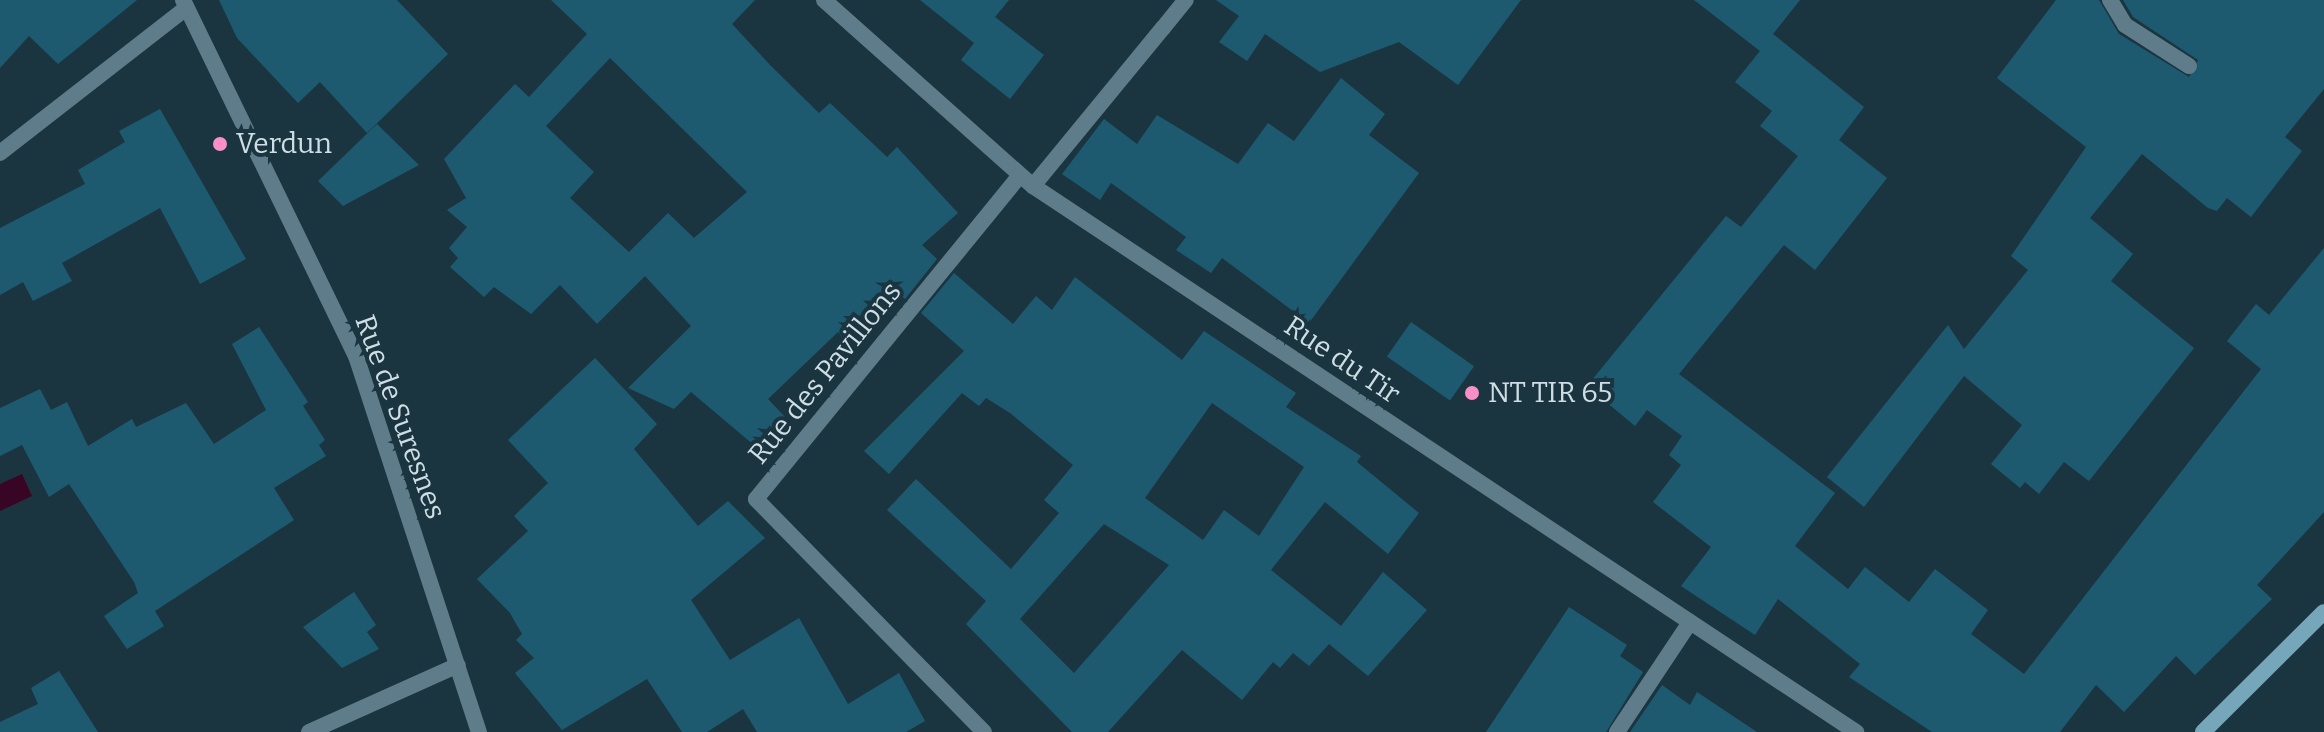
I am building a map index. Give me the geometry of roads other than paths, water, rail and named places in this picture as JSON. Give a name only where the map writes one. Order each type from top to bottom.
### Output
[{"type":"main road","points":[[2203,732],[2324,612]]},
{"type":"street","name":"Rue du Tir","points":[[824,0],[1033,186],[1856,732]]},
{"type":"street","points":[[1033,186],[1186,0]]},
{"type":"street","points":[[2110,0],[2125,25],[2189,66]]},
{"type":"street","points":[[0,153],[184,4]]},
{"type":"street","name":"Rue de Suresnes","points":[[184,4],[356,356],[479,732]]},
{"type":"street","name":"Rue des Pavillons","points":[[984,732],[756,499],[1019,176]]},
{"type":"street","points":[[1617,732],[1690,622]]},
{"type":"street","points":[[309,732],[458,665]]},
{"type":"place","name":"Verdun","points":[[220,144]]},
{"type":"place","name":"NT TIR 65","points":[[1472,393]]}]
